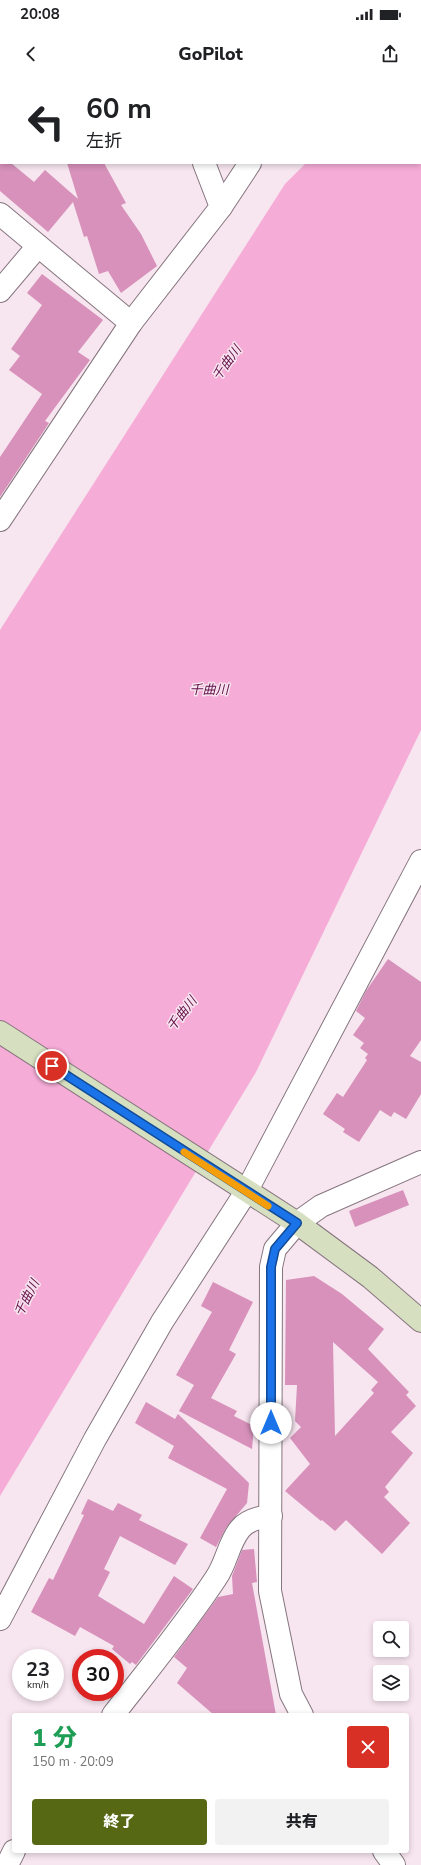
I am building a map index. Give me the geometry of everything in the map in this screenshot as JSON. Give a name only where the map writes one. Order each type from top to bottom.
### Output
[{"type":"main road","points":[[0,1032],[246,1192],[297,1223],[370,1277],[421,1321]]},
{"type":"street","points":[[204,164],[221,207]]},
{"type":"street","points":[[0,520],[131,323],[221,207],[249,164]]},
{"type":"street","points":[[0,214],[131,323]]},
{"type":"street","points":[[0,291],[38,246]]},
{"type":"street","points":[[0,1619],[94,1439],[162,1322],[246,1192],[421,861]]},
{"type":"street","points":[[301,1713],[291,1694],[270,1591],[271,1267],[275,1249],[297,1223],[320,1206],[421,1162]]},
{"type":"street","points":[[115,1713],[216,1578],[226,1561],[230,1546],[241,1527],[259,1517],[271,1516]]},
{"type":"street","points":[[7,1865],[13,1853]]},
{"type":"street","points":[[385,1853],[394,1865]]},
{"type":"water","name":"千曲川","points":[[305,164],[421,164],[421,730],[256,1072],[0,1496],[0,630],[285,184]]},
{"type":"building","points":[[0,164],[12,164],[34,182],[45,170],[78,199],[67,164],[105,164],[126,203],[121,205],[141,234],[157,266],[121,293],[108,271],[99,274],[87,236],[84,237],[73,202],[48,232],[0,191]]},
{"type":"building","points":[[42,274],[103,320],[78,352],[90,360],[45,421],[49,423],[0,497],[0,457],[42,394],[9,370],[20,356],[11,349],[42,305],[27,293]]},
{"type":"building","points":[[388,959],[421,982],[421,1040],[410,1056],[421,1062],[421,1094],[406,1119],[394,1112],[391,1117],[380,1110],[359,1142],[343,1132],[345,1129],[323,1114],[337,1093],[343,1097],[367,1060],[365,1058],[368,1054],[360,1048],[364,1043],[353,1035],[365,1018],[356,1011],[366,991]]},
{"type":"building","points":[[403,1190],[409,1205],[355,1227],[349,1211]]},
{"type":"building","points":[[314,1276],[342,1294],[384,1329],[368,1349],[409,1392],[406,1395],[416,1406],[391,1432],[413,1453],[385,1487],[389,1492],[384,1497],[410,1523],[382,1554],[346,1520],[335,1531],[285,1491],[310,1464],[290,1438],[301,1427],[295,1421],[297,1385],[285,1385],[286,1280]],"holes":[[[333,1342],[378,1382],[371,1390],[374,1393],[335,1436]]]},
{"type":"building","points":[[213,1282],[253,1302],[229,1350],[236,1354],[211,1398],[237,1411],[234,1416],[254,1426],[252,1449],[179,1411],[194,1385],[176,1375],[212,1312],[201,1306]]},
{"type":"building","points":[[146,1402],[175,1419],[178,1414],[249,1483],[247,1503],[226,1528],[216,1547],[200,1538],[227,1489],[168,1458],[174,1446],[135,1423]]},
{"type":"building","points":[[88,1499],[113,1511],[118,1503],[142,1515],[139,1520],[188,1544],[175,1565],[120,1536],[104,1569],[110,1572],[98,1596],[144,1624],[174,1576],[193,1589],[136,1665],[132,1662],[130,1664],[124,1659],[124,1649],[112,1649],[114,1646],[80,1627],[75,1636],[31,1612],[49,1578],[53,1580],[84,1515],[81,1514]]},
{"type":"building","points":[[254,1549],[257,1582],[252,1583],[276,1713],[212,1713],[177,1683],[187,1668],[174,1657],[218,1597],[233,1594],[232,1576],[242,1550]]},
{"type":"slow traffic","points":[[184,1152],[268,1206]]},
{"type":"route","points":[[52,1066],[246,1192],[297,1223],[275,1249],[271,1267],[271,1423]]}]
